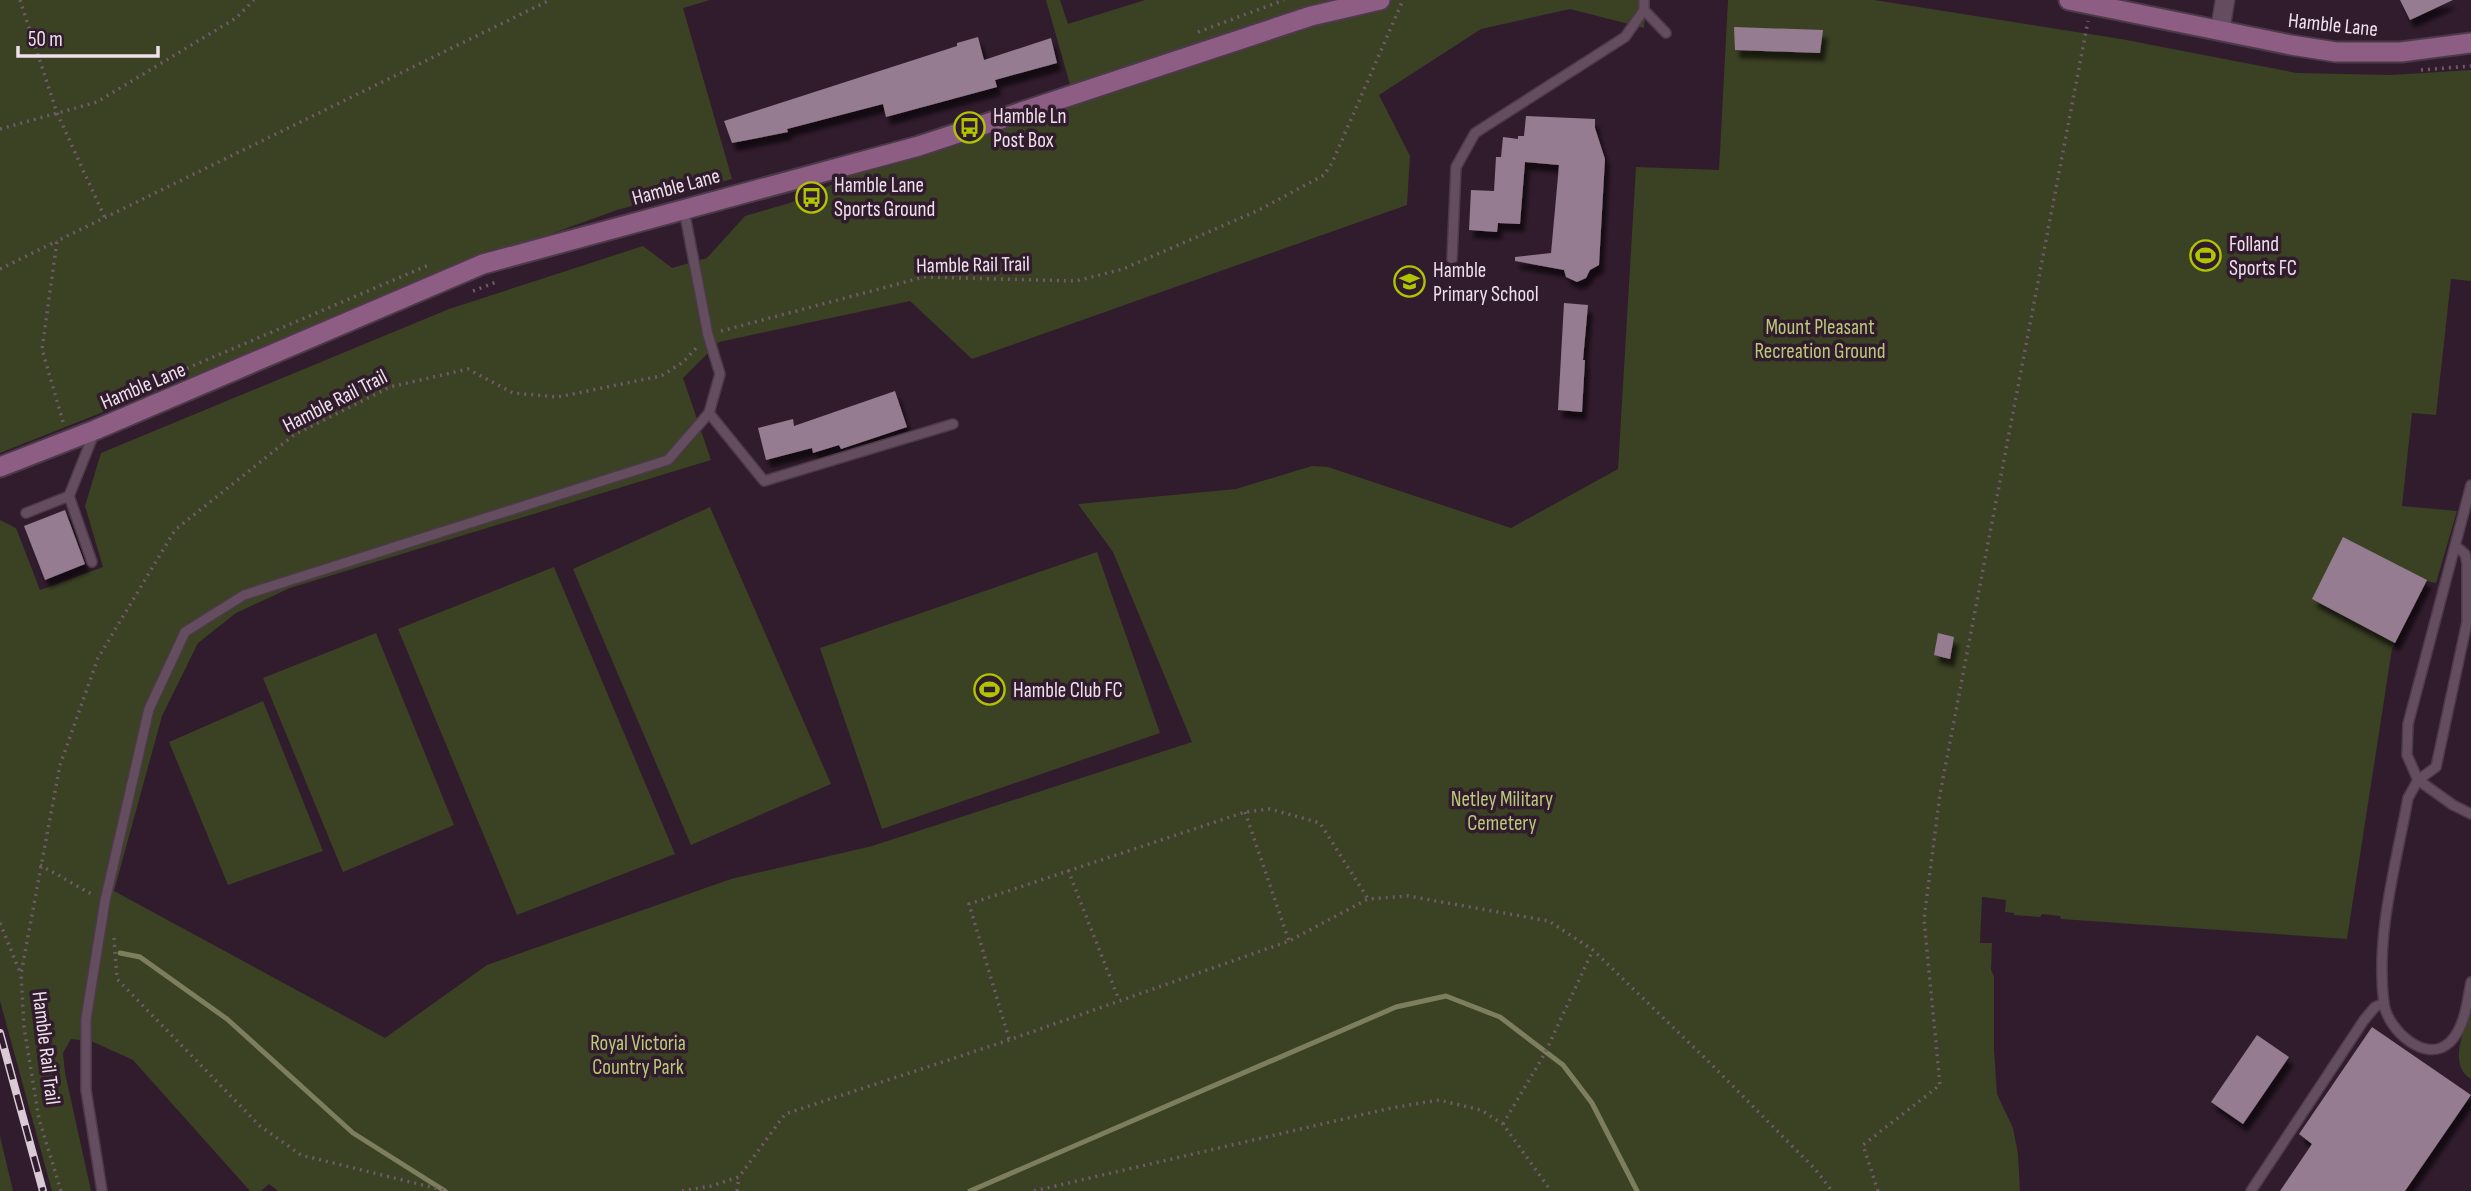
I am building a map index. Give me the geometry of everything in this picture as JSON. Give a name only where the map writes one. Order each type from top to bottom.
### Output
[{"type":"main road","name":"Hamble Lane","points":[[0,467],[95,430],[483,264],[919,146],[1311,16],[1359,2],[1380,0]]},
{"type":"main road","name":"Hamble Lane","points":[[2069,0],[2291,46],[2352,53],[2401,52],[2471,43]]},
{"type":"street","points":[[2220,30],[2225,0]]},
{"type":"lane","points":[[1452,259],[1456,167],[1475,133],[1625,37],[1644,5],[1666,33]]},
{"type":"lane","points":[[102,1191],[86,1090],[86,1019],[104,901],[149,709],[185,632],[244,594],[668,460],[709,413],[720,374],[708,335],[684,208]]},
{"type":"lane","points":[[709,413],[764,481],[953,424]]},
{"type":"lane","points":[[92,562],[69,496],[95,430]]},
{"type":"lane","points":[[2471,485],[2408,724],[2407,755],[2418,780],[2452,806],[2471,814]]},
{"type":"lane","points":[[26,513],[69,496]]},
{"type":"lane","points":[[2456,546],[2465,554],[2468,563],[2467,622],[2436,767],[2418,780],[2408,798],[2383,939],[2384,1003],[2387,1017],[2402,1036],[2425,1048],[2438,1049],[2452,1040],[2460,1027],[2471,982]]},
{"type":"lane","points":[[2251,1191],[2364,1020],[2375,1007],[2384,1003]]},
{"type":"path","points":[[20,0],[57,113],[105,218]]},
{"type":"path","points":[[0,128],[97,102],[236,18],[254,0]]},
{"type":"path","points":[[0,269],[550,0]]},
{"type":"path","name":"Hamble Rail Trail","points":[[61,1191],[39,1119],[24,1027],[21,974],[60,765],[98,658],[175,530],[295,435],[390,387],[468,369],[513,393],[558,397],[661,376],[682,362],[708,335],[924,277],[1076,281],[1123,269],[1259,210],[1324,174],[1332,163],[1403,0]]},
{"type":"path","points":[[1878,1191],[1863,1145],[1940,1085],[1924,919],[1940,794],[2089,21],[2078,18]]},
{"type":"path","points":[[57,242],[43,349],[63,422]]},
{"type":"path","points":[[1009,1040],[968,904],[1245,812],[1270,809],[1320,823],[1368,900]]},
{"type":"path","points":[[1245,812],[1289,941]]},
{"type":"path","points":[[40,865],[104,901]]},
{"type":"path","points":[[1068,870],[1119,1000]]},
{"type":"path","points":[[737,1191],[739,1177],[785,1114],[1009,1040],[1289,941],[1368,900],[1408,896],[1549,921],[1593,950],[1718,1070],[1815,1169],[1832,1191]]},
{"type":"path","points":[[0,923],[21,974]]},
{"type":"path","points":[[114,938],[117,979],[260,1126],[301,1155],[447,1191]]},
{"type":"path","points":[[1503,1124],[1545,1053],[1593,950]]},
{"type":"path","points":[[1034,1191],[1419,1102],[1439,1100],[1481,1110],[1503,1124],[1551,1191]]},
{"type":"path","points":[[682,1191],[739,1177]]},
{"type":"green space","points":[[0,0],[710,0],[683,8],[732,179],[617,210],[449,271],[277,343],[0,453]]},
{"type":"green space","points":[[1046,0],[1060,0],[1068,24],[1145,0],[1332,0],[1330,4],[1380,0],[1646,0],[1644,28],[1570,9],[1481,29],[1379,95],[1410,156],[1407,205],[972,359],[910,301],[719,342],[683,378],[711,460],[290,588],[236,613],[198,643],[162,716],[114,891],[385,1038],[487,965],[731,879],[872,846],[1192,742],[1113,552],[1078,504],[1236,489],[1312,466],[1328,467],[1511,528],[1618,469],[1636,167],[1719,170],[1728,0],[1874,0],[2121,39],[2297,73],[2391,75],[2471,70],[2471,281],[2451,279],[2436,415],[2412,413],[2402,506],[2457,511],[2436,583],[2427,581],[2392,649],[2347,939],[2061,919],[2060,916],[2042,914],[2040,917],[2014,915],[2005,912],[2006,900],[1982,897],[1980,943],[1992,943],[1997,1094],[2013,1128],[2020,1191],[278,1191],[269,1184],[261,1191],[250,1191],[133,1060],[91,1041],[71,1039],[63,1053],[65,1073],[91,1191],[52,1191],[0,1001],[0,520],[16,528],[40,590],[103,567],[85,506],[101,453],[449,309],[643,246],[672,268],[707,258],[745,216],[790,203],[919,146],[1073,95]]},
{"type":"green space","points":[[710,507],[831,784],[691,845],[573,569]]},
{"type":"green space","name":"Hamble Club FC","points":[[1097,552],[1160,733],[882,829],[820,648]]},
{"type":"green space","points":[[554,567],[675,854],[517,915],[398,629]]},
{"type":"green space","points":[[376,633],[454,825],[343,872],[263,678]]},
{"type":"green space","points":[[263,701],[323,851],[228,885],[169,742]]},
{"type":"green space","points":[[2471,1009],[2471,1079],[2464,1073],[2459,1056]]},
{"type":"green space","points":[[0,1136],[13,1191],[0,1191]]},
{"type":"building","points":[[2400,0],[2453,0],[2410,20]]},
{"type":"building","points":[[1734,27],[1823,30],[1820,53],[1735,50]]},
{"type":"building","points":[[978,37],[984,60],[1051,38],[1057,63],[995,80],[997,87],[886,117],[883,104],[787,129],[788,132],[732,143],[724,121]]},
{"type":"building","points":[[1526,116],[1595,119],[1595,128],[1605,159],[1599,265],[1590,270],[1586,278],[1577,282],[1566,277],[1564,270],[1515,261],[1515,257],[1551,253],[1559,165],[1525,162],[1520,224],[1498,223],[1497,232],[1469,230],[1471,190],[1494,191],[1496,157],[1501,157],[1503,137],[1518,139],[1518,136],[1524,136]]},
{"type":"building","points":[[1564,303],[1588,305],[1582,412],[1558,410]]},
{"type":"building","points":[[895,391],[907,427],[841,449],[839,445],[813,453],[812,448],[766,460],[758,428],[793,419],[794,426]]},
{"type":"building","points":[[65,510],[85,564],[45,580],[24,526]]},
{"type":"building","points":[[2343,537],[2427,580],[2395,643],[2312,599]]},
{"type":"building","points":[[1938,633],[1954,637],[1950,659],[1934,655]]},
{"type":"building","points":[[2372,1027],[2471,1095],[2405,1191],[2280,1191],[2312,1144],[2299,1134]]},
{"type":"building","points":[[2257,1035],[2289,1057],[2243,1124],[2211,1102]]},
{"type":"waterway","points":[[120,953],[140,957],[227,1019],[353,1133],[445,1191]]},
{"type":"waterway","points":[[970,1191],[1396,1007],[1446,996],[1500,1017],[1563,1065],[1592,1103],[1637,1191]]},
{"type":"railway","points":[[0,1033],[43,1191]]},
{"type":"place","name":"Hamble Ln Post Box","points":[[970,128]]},
{"type":"place","name":"Hamble Lane Sports Ground","points":[[811,197]]},
{"type":"place","name":"Folland Sports FC","points":[[2206,256]]},
{"type":"place","name":"Hamble Primary School","points":[[1410,282]]},
{"type":"place","name":"Hamble Club FC","points":[[990,690]]},
{"type":"park label","name":"Mount Pleasant Recreation Ground","points":[[1820,339]]},
{"type":"park label","name":"Netley Military Cemetery","points":[[1502,811]]},
{"type":"park label","name":"Royal Victoria Country Park","points":[[638,1055]]}]
